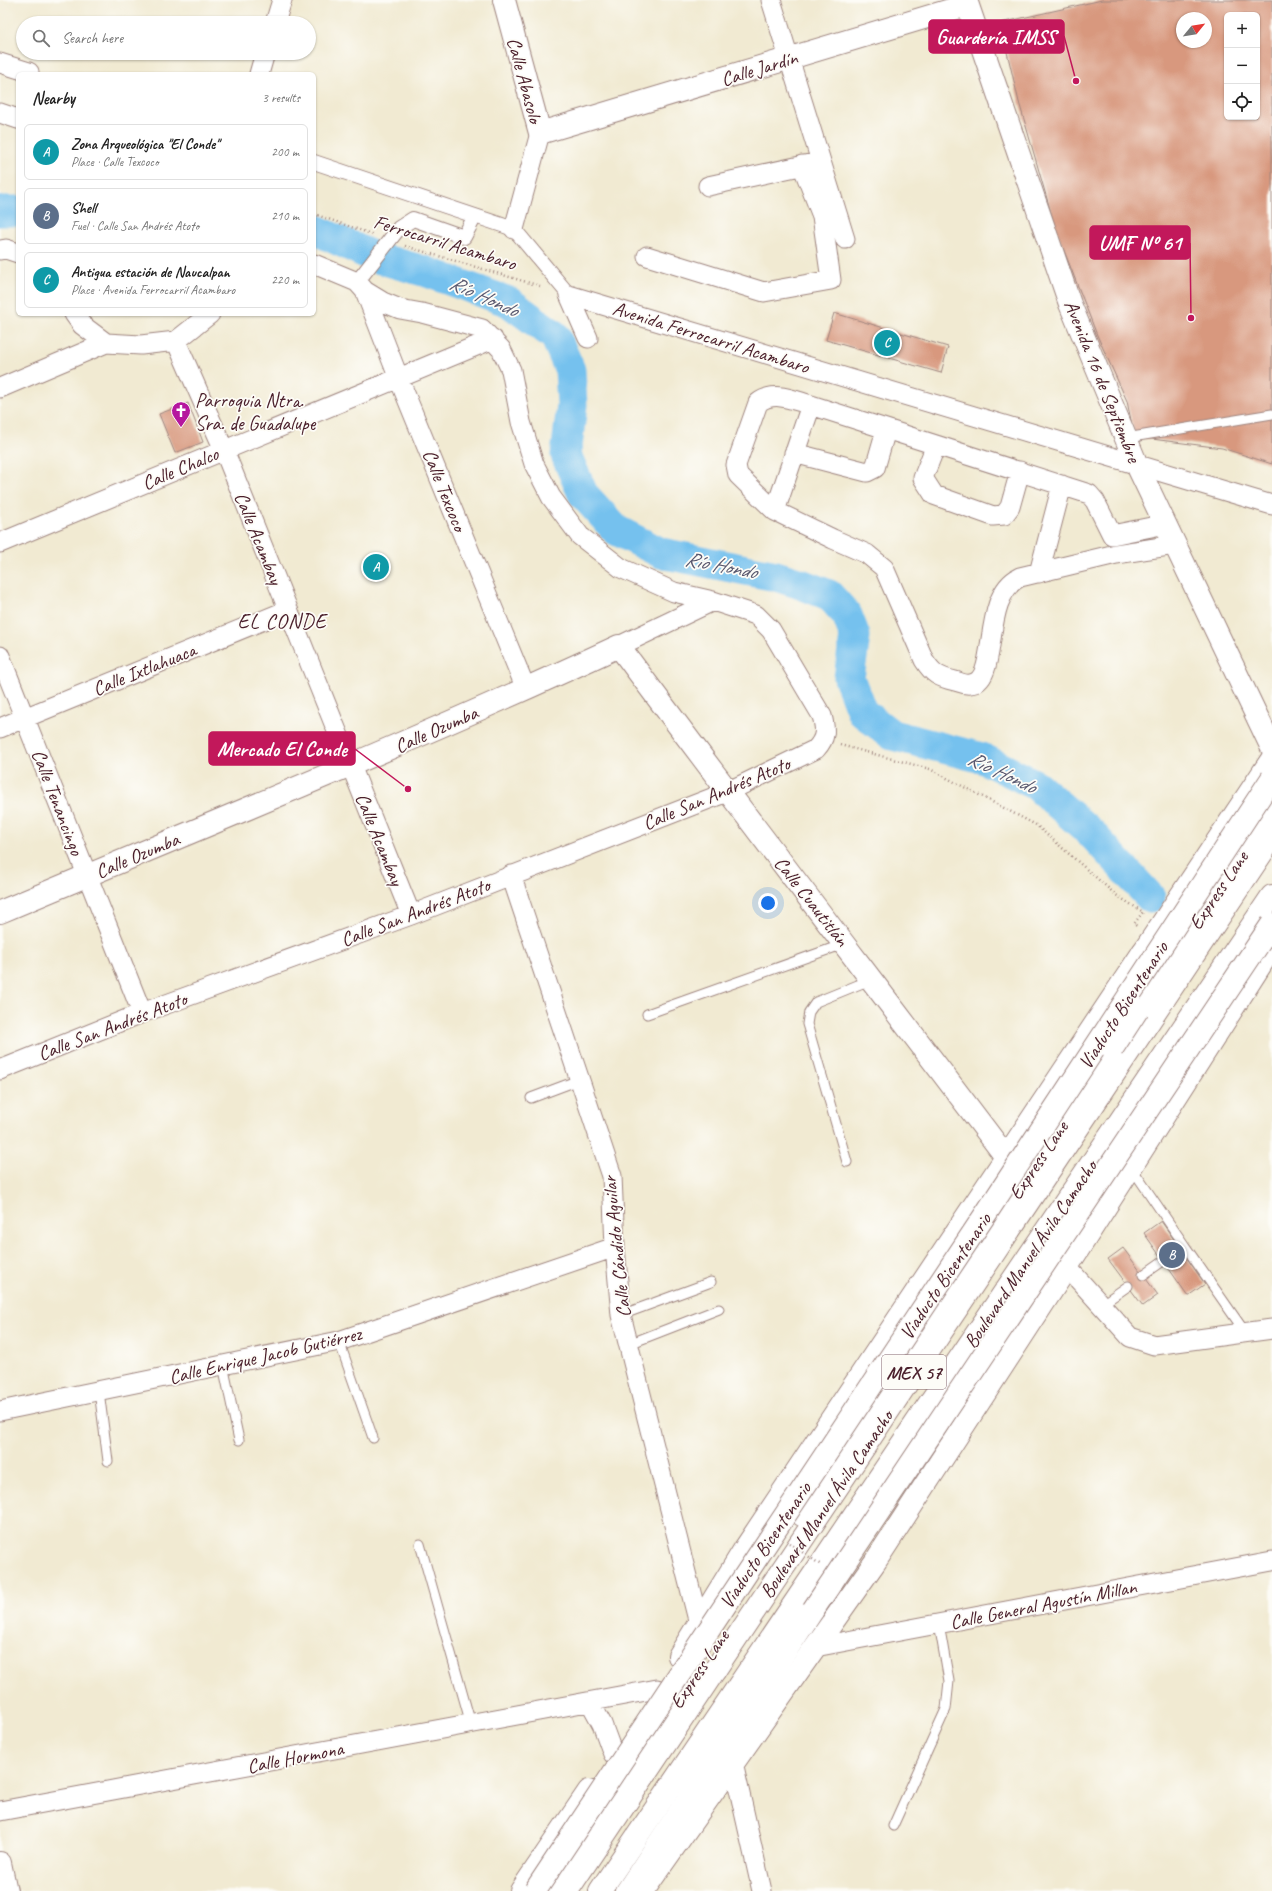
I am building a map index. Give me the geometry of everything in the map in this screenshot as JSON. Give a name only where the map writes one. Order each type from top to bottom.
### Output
[{"type":"main road","name":"Calle Abasolo","points":[[504,0],[540,133]]},
{"type":"main road","name":"Calle Jardín","points":[[540,133],[789,60],[970,2]]},
{"type":"main road","name":"Avenida 16 de Septiembre","points":[[970,2],[1070,304],[1137,464],[1272,748]]},
{"type":"main road","name":"Calle Ozumba","points":[[0,912],[350,766],[526,689],[619,646]]},
{"type":"main road","name":"Calle Cuautitlán","points":[[619,646],[727,792],[845,943],[1006,1157]]},
{"type":"main road","points":[[521,1891],[657,1690],[753,1537],[1272,759]]},
{"type":"main road","name":"Viaducto Bicentenario","points":[[535,1891],[983,1218],[1272,778]]},
{"type":"main road","name":"Express Lane","points":[[552,1891],[1272,808]]},
{"type":"main road","name":"Boulevard Manuel Ávila Camacho","points":[[567,1891],[1267,846]]},
{"type":"main road","name":"Boulevard Manuel Ávila Camacho","points":[[600,1891],[1272,896]]},
{"type":"main road","points":[[627,1891],[1272,924]]},
{"type":"main road","points":[[643,1891],[875,1562],[1067,1267],[1272,947]]},
{"type":"main road","points":[[1115,1073],[1145,949]]},
{"type":"main road","points":[[957,1363],[1036,1314]]},
{"type":"main road","points":[[627,1735],[715,1670]]},
{"type":"main road","points":[[0,1863],[6,1891]]},
{"type":"street","points":[[277,16],[282,0]]},
{"type":"street","points":[[771,0],[845,239]]},
{"type":"street","points":[[260,72],[263,60]]},
{"type":"street","points":[[0,63],[28,72]]},
{"type":"street","points":[[0,113],[16,118]]},
{"type":"street","name":"Calle Abasolo","points":[[514,229],[540,133]]},
{"type":"street","points":[[708,186],[821,161]]},
{"type":"street","points":[[316,163],[514,229],[568,295],[588,338]]},
{"type":"street","points":[[647,256],[764,292],[831,280],[822,216],[802,166]]},
{"type":"street","points":[[362,282],[386,244],[399,228],[413,219],[464,237],[475,216]]},
{"type":"street","points":[[0,250],[6,249],[16,252]]},
{"type":"street","points":[[316,265],[362,282],[383,302],[400,309],[422,313],[482,329],[493,339],[511,370],[521,422],[534,464],[551,497],[580,536],[621,568],[674,592],[712,601],[756,615],[771,630],[822,716],[826,730],[824,741]]},
{"type":"street","name":"Calle Texcoco","points":[[362,282],[399,379],[526,689]]},
{"type":"street","name":"Avenida Ferrocarril Acambaro","points":[[568,295],[1272,504]]},
{"type":"street","points":[[75,316],[82,325],[106,343]]},
{"type":"street","points":[[0,388],[106,343],[141,345],[176,341],[207,316]]},
{"type":"street","name":"Calle Chalco","points":[[0,543],[493,339]]},
{"type":"street","name":"Calle Acambay","points":[[176,341],[224,450],[411,915]]},
{"type":"street","points":[[1116,554],[1112,535],[1099,507],[1089,494],[810,405],[775,396],[765,397],[758,403],[736,465],[738,475],[775,511],[867,554],[884,568],[924,660],[930,670],[939,677],[970,684],[981,679],[986,671],[994,618],[999,601],[1008,585],[1020,577],[1116,554],[1175,544]]},
{"type":"street","points":[[775,511],[810,405]]},
{"type":"street","points":[[794,453],[867,472],[875,468],[886,430]]},
{"type":"street","points":[[936,445],[923,478],[934,495],[993,516],[1004,515],[1010,507],[1020,471]]},
{"type":"street","points":[[1039,573],[1062,486]]},
{"type":"street","points":[[1112,535],[1166,524]]},
{"type":"street","name":"Calle Ozumba","points":[[619,646],[712,601]]},
{"type":"street","name":"Calle Ixtlahuaca","points":[[0,728],[288,610]]},
{"type":"street","name":"Calle Tenancingo","points":[[0,656],[142,1013]]},
{"type":"street","name":"Calle San Andrés Atoto","points":[[0,1070],[142,1013],[411,915],[727,792],[816,749],[824,741]]},
{"type":"street","name":"Calle Cándido Aguilar","points":[[511,875],[612,1176],[615,1247],[621,1316],[699,1624]]},
{"type":"street","name":"Calle Enrique Jacob Gutiérrez","points":[[0,1411],[339,1341],[615,1247]]},
{"type":"street","points":[[1067,1267],[1130,1337],[1154,1345],[1272,1329]]},
{"type":"street","name":"Calle General Agustín Millan","points":[[815,1647],[1272,1561]]},
{"type":"street","name":"Calle Hormona","points":[[0,1812],[657,1690]]},
{"type":"street","points":[[590,1702],[602,1724],[614,1754]]},
{"type":"street","points":[[733,1763],[762,1891]]},
{"type":"lane","points":[[1126,438],[1272,414]]},
{"type":"lane","points":[[647,1014],[845,943]]},
{"type":"lane","points":[[847,1162],[807,1024],[809,1012],[816,1002],[872,979]]},
{"type":"lane","points":[[531,1098],[579,1080]]},
{"type":"lane","points":[[1131,1167],[1182,1248],[1245,1332]]},
{"type":"lane","points":[[1143,1275],[1164,1261]]},
{"type":"lane","points":[[621,1316],[711,1282]]},
{"type":"lane","points":[[1101,1305],[1128,1286]]},
{"type":"lane","points":[[629,1344],[720,1309]]},
{"type":"lane","points":[[339,1341],[373,1438]]},
{"type":"lane","points":[[223,1365],[239,1440]]},
{"type":"lane","points":[[99,1391],[108,1462]]},
{"type":"lane","points":[[420,1544],[471,1724]]},
{"type":"lane","points":[[893,1826],[946,1708],[949,1682],[939,1624]]},
{"type":"path","name":"Ferrocarril Acambaro","points":[[316,215],[386,244],[568,295]]},
{"type":"path","points":[[824,741],[930,769],[1036,825],[1116,895],[1142,912],[1134,924]]},
{"type":"path","points":[[784,1539],[822,1565]]},
{"type":"building","points":[[1102,0],[1272,0],[1272,464],[1222,448],[1144,438],[1134,435],[1127,401],[1097,335],[1056,230],[1019,102],[1000,23]]},
{"type":"building","points":[[834,313],[948,347],[941,373],[826,340]]},
{"type":"building","name":"Parroquia Ntra. Sra. de Guadalupe","points":[[188,403],[203,442],[175,453],[159,414]]},
{"type":"building","points":[[1161,1221],[1205,1284],[1188,1296],[1144,1233]]},
{"type":"building","points":[[1123,1248],[1158,1295],[1143,1306],[1108,1259]]},
{"type":"waterway","name":"Río Hondo","points":[[0,211],[16,211]]},
{"type":"waterway","name":"Río Hondo","points":[[316,230],[374,257],[427,272],[509,302],[555,336],[570,370],[572,405],[566,455],[583,494],[616,530],[661,553],[776,576],[829,595],[847,615],[855,636],[849,678],[862,712],[892,735],[982,758],[1036,785],[1090,832],[1150,897]]},
{"type":"place","name":"Guardería IMSS","points":[[1076,81]]},
{"type":"place","name":"UMF Nº 61","points":[[1191,318]]},
{"type":"place","name":"Antigua estación de Naucalpan","points":[[887,343]]},
{"type":"place","name":"Parroquia Ntra. Sra. de Guadalupe","points":[[181,428]]},
{"type":"place","name":"Zona Arqueológica \"El Conde\"","points":[[376,567]]},
{"type":"place","name":"Mercado El Conde","points":[[408,789]]},
{"type":"place","name":"Shell","points":[[1172,1255]]},
{"type":"district","name":"EL CONDE","points":[[282,621]]}]
